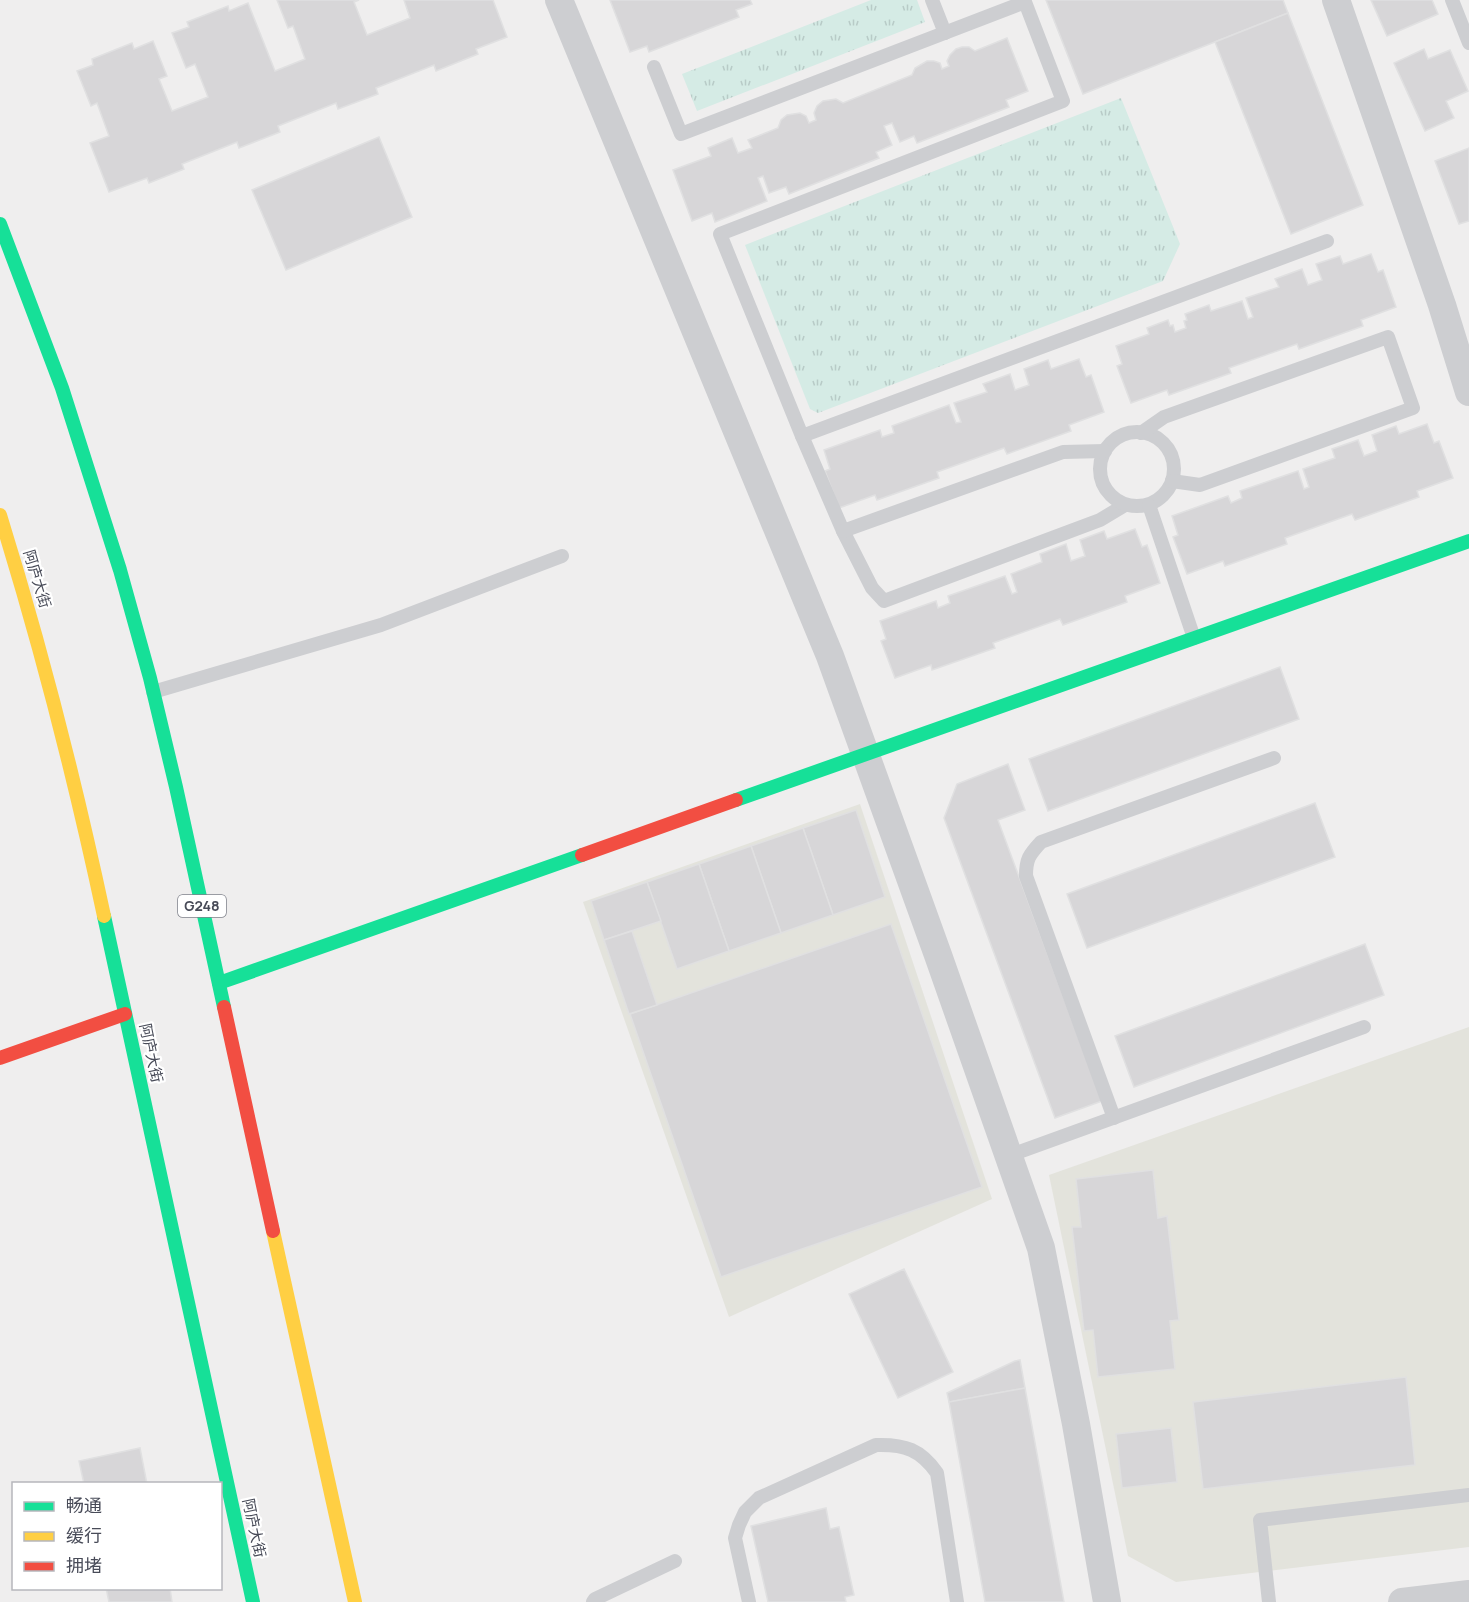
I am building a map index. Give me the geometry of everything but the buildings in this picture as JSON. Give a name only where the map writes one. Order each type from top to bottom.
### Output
[{"type":"main road","name":"G248","points":[[0,224],[62,387],[120,570],[153,692],[355,1602]]},
{"type":"main road","name":"阿庐大街","points":[[0,515],[55,702],[81,809],[253,1602]]},
{"type":"main road","points":[[219,983],[1469,541]]},
{"type":"main road","points":[[0,1058],[125,1014]]},
{"type":"street","points":[[559,0],[830,656],[1041,1248],[1076,1424],[1107,1602]]},
{"type":"street","points":[[1336,0],[1438,295],[1469,392]]},
{"type":"street","points":[[1402,1602],[1469,1594]]},
{"type":"lane","points":[[932,0],[945,33]]},
{"type":"lane","points":[[1452,0],[1469,43]]},
{"type":"lane","points":[[654,67],[681,134],[1025,2],[1064,101],[720,234],[843,531],[872,588],[884,601],[1100,520],[1125,505]]},
{"type":"lane","points":[[802,436],[1327,241]]},
{"type":"lane","points":[[1141,433],[1164,417],[1388,337],[1413,408],[1200,484],[1172,481]]},
{"type":"lane","points":[[1141,433],[1155,437],[1166,446],[1173,458],[1174,470],[1167,491],[1149,505],[1125,505],[1114,499],[1101,478],[1101,465],[1105,451],[1114,440],[1127,434],[1141,433]]},
{"type":"lane","points":[[843,531],[1063,452],[1105,451]]},
{"type":"lane","points":[[1149,505],[1194,638]]},
{"type":"lane","points":[[153,692],[381,625],[562,556]]},
{"type":"lane","points":[[1113,1118],[1026,876],[1028,856],[1041,842],[1274,758]]},
{"type":"lane","points":[[1008,1156],[1364,1027]]},
{"type":"lane","points":[[749,1602],[735,1538],[745,1512],[759,1497],[876,1445],[892,1444],[919,1454],[937,1473],[957,1602]]},
{"type":"lane","points":[[1269,1602],[1260,1521],[1469,1495]]},
{"type":"lane","points":[[593,1602],[595,1599],[675,1562]]},
{"type":"shaded area","points":[[860,804],[992,1199],[729,1317],[583,902]]},
{"type":"shaded area","points":[[1469,1027],[1469,1547],[1176,1582],[1128,1556],[1049,1175]]},
{"type":"green space","points":[[871,0],[917,0],[925,22],[697,111],[682,74]]},
{"type":"green space","points":[[1121,98],[1180,244],[1163,281],[818,413],[810,409],[745,245]]},
{"type":"traffic: fast","points":[[0,224],[62,388],[120,570],[150,678],[176,787],[224,1007]]},
{"type":"traffic: fast","points":[[736,800],[1469,541]]},
{"type":"traffic: fast","points":[[219,983],[582,855]]},
{"type":"traffic: fast","points":[[104,916],[253,1602]]},
{"type":"traffic: slow","points":[[0,515],[56,714],[104,916]]},
{"type":"traffic: slow","points":[[273,1231],[355,1602]]},
{"type":"traffic: jam","points":[[582,855],[736,800]]},
{"type":"traffic: jam","points":[[224,1007],[273,1231]]},
{"type":"traffic: jam","points":[[0,1058],[125,1014]]}]
